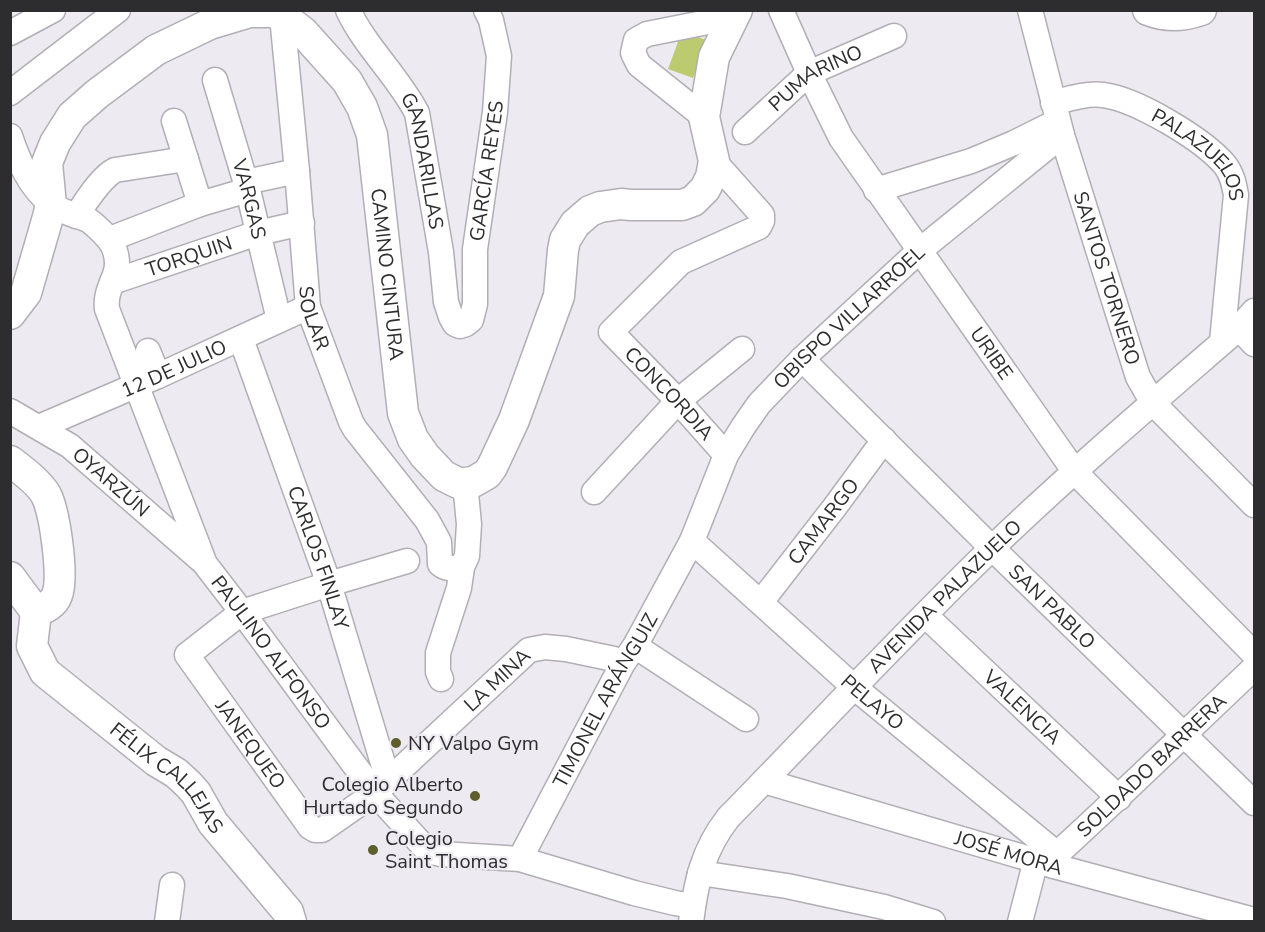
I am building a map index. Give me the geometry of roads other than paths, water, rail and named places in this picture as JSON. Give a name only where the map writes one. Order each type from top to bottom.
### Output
[{"type":"main road","points":[[1148,10],[1167,15],[1180,15],[1201,10]]},
{"type":"main road","points":[[10,314],[26,293],[63,210],[47,163],[54,143],[72,116],[97,94],[156,50],[210,24],[250,12],[276,13]]},
{"type":"main road","name":"CAMINO CINTURA","points":[[276,13],[303,32],[337,69],[355,94],[368,121],[372,135],[403,413],[413,439],[425,456],[444,476],[465,483]]},
{"type":"main road","points":[[465,483],[481,479],[492,467],[514,420],[559,296],[563,250],[575,224],[590,211],[610,204],[676,205],[688,203],[705,189],[711,177],[714,161],[704,117],[714,57],[735,14]]},
{"type":"main road","points":[[10,461],[26,472],[47,495],[57,534],[58,593],[53,602],[36,612],[21,641]]},
{"type":"main road","points":[[10,578],[36,612]]},
{"type":"main road","name":"FÉLIX CALLEJAS","points":[[21,641],[45,672],[188,784],[196,793],[213,823],[288,912],[291,921]]},
{"type":"street","points":[[10,33],[53,10]]},
{"type":"street","points":[[10,93],[118,10]]},
{"type":"street","name":"GANDARILLAS","points":[[348,10],[357,28],[409,97],[417,113],[441,252],[446,302],[455,324],[460,326]]},
{"type":"street","name":"GARCÍA REYES","points":[[460,326],[471,320],[475,304],[475,249],[495,112],[499,56],[491,20],[486,10]]},
{"type":"street","name":"URIBE","points":[[781,10],[841,138],[1075,472],[1254,654]]},
{"type":"street","name":"SANTOS TORNERO","points":[[1030,10],[1058,120],[1137,377],[1153,403],[1254,505]]},
{"type":"street","name":"SOLAR","points":[[276,13],[297,171],[308,307],[355,429],[427,520],[439,542],[440,564],[444,568],[451,569],[462,567]]},
{"type":"street","points":[[704,117],[639,65],[633,53],[634,46],[636,40],[647,34],[735,14]]},
{"type":"street","name":"PUMARINO","points":[[745,132],[809,73],[894,36]]},
{"type":"street","name":"VARGAS","points":[[215,80],[247,186],[279,320]]},
{"type":"street","name":"PALAZUELOS","points":[[1058,120],[1084,96],[1099,94],[1112,96],[1150,112],[1173,125],[1209,149],[1226,166],[1234,181],[1236,195],[1242,331]]},
{"type":"street","points":[[876,190],[971,161],[1014,143],[1058,120]]},
{"type":"street","name":"OBISPO VILLARROEL","points":[[692,542],[726,455],[759,404],[802,359],[1058,120]]},
{"type":"street","points":[[174,121],[200,204]]},
{"type":"street","points":[[10,136],[25,172],[38,192],[63,210],[90,221],[110,239],[247,186],[297,171]]},
{"type":"street","points":[[63,210],[100,184],[110,172],[186,159]]},
{"type":"street","name":"CONCORDIA","points":[[714,161],[762,215],[759,227],[681,262],[611,332],[678,401],[726,455]]},
{"type":"street","name":"TORQUIN","points":[[112,282],[258,232],[302,223]]},
{"type":"street","name":"PAULINO ALFONSO","points":[[110,239],[118,264],[106,299],[107,309],[205,564],[382,787],[424,847],[441,854],[520,859],[675,903],[692,914]]},
{"type":"street","name":"12 DE JULIO","points":[[39,426],[158,376],[308,307]]},
{"type":"street","name":"AVENIDA PALAZUELO","points":[[692,914],[707,850],[728,818],[992,548],[1153,403],[1242,331]]},
{"type":"street","name":"CARLOS FINLAY","points":[[241,339],[328,584],[382,787]]},
{"type":"street","points":[[594,492],[678,401],[742,349]]},
{"type":"street","points":[[148,351],[158,376]]},
{"type":"street","name":"SAN PABLO","points":[[802,359],[1254,803]]},
{"type":"street","name":"OYARZÚN","points":[[10,411],[70,446],[205,564]]},
{"type":"street","name":"CAMARGO","points":[[761,602],[884,440]]},
{"type":"street","points":[[441,679],[438,672],[438,653],[467,556],[469,524],[465,483]]},
{"type":"street","name":"PELAYO","points":[[692,542],[1049,860]]},
{"type":"street","name":"TIMONEL ARÁNGUIZ","points":[[520,859],[623,663],[692,542]]},
{"type":"street","points":[[242,612],[407,561]]},
{"type":"street","name":"JANEQUEO","points":[[242,612],[187,655],[310,827],[322,830],[382,787]]},
{"type":"street","name":"VALENCIA","points":[[925,615],[1119,798]]},
{"type":"street","points":[[634,646],[746,719]]},
{"type":"street","name":"LA MINA","points":[[382,787],[530,650],[545,647],[566,649],[614,659]]},
{"type":"street","name":"SOLDADO BARRERA","points":[[1049,860],[1119,798],[1254,668]]},
{"type":"street","name":"JOSÉ MORA","points":[[764,781],[1254,920]]},
{"type":"street","points":[[1020,921],[1049,860]]},
{"type":"street","points":[[700,873],[787,886],[933,921]]},
{"type":"street","points":[[167,921],[172,885]]},
{"type":"place","name":"NY Valpo Gym","points":[[396,743]]},
{"type":"place","name":"Colegio Alberto Hurtado Segundo","points":[[475,796]]},
{"type":"place","name":"Colegio Saint Thomas","points":[[373,850]]}]
